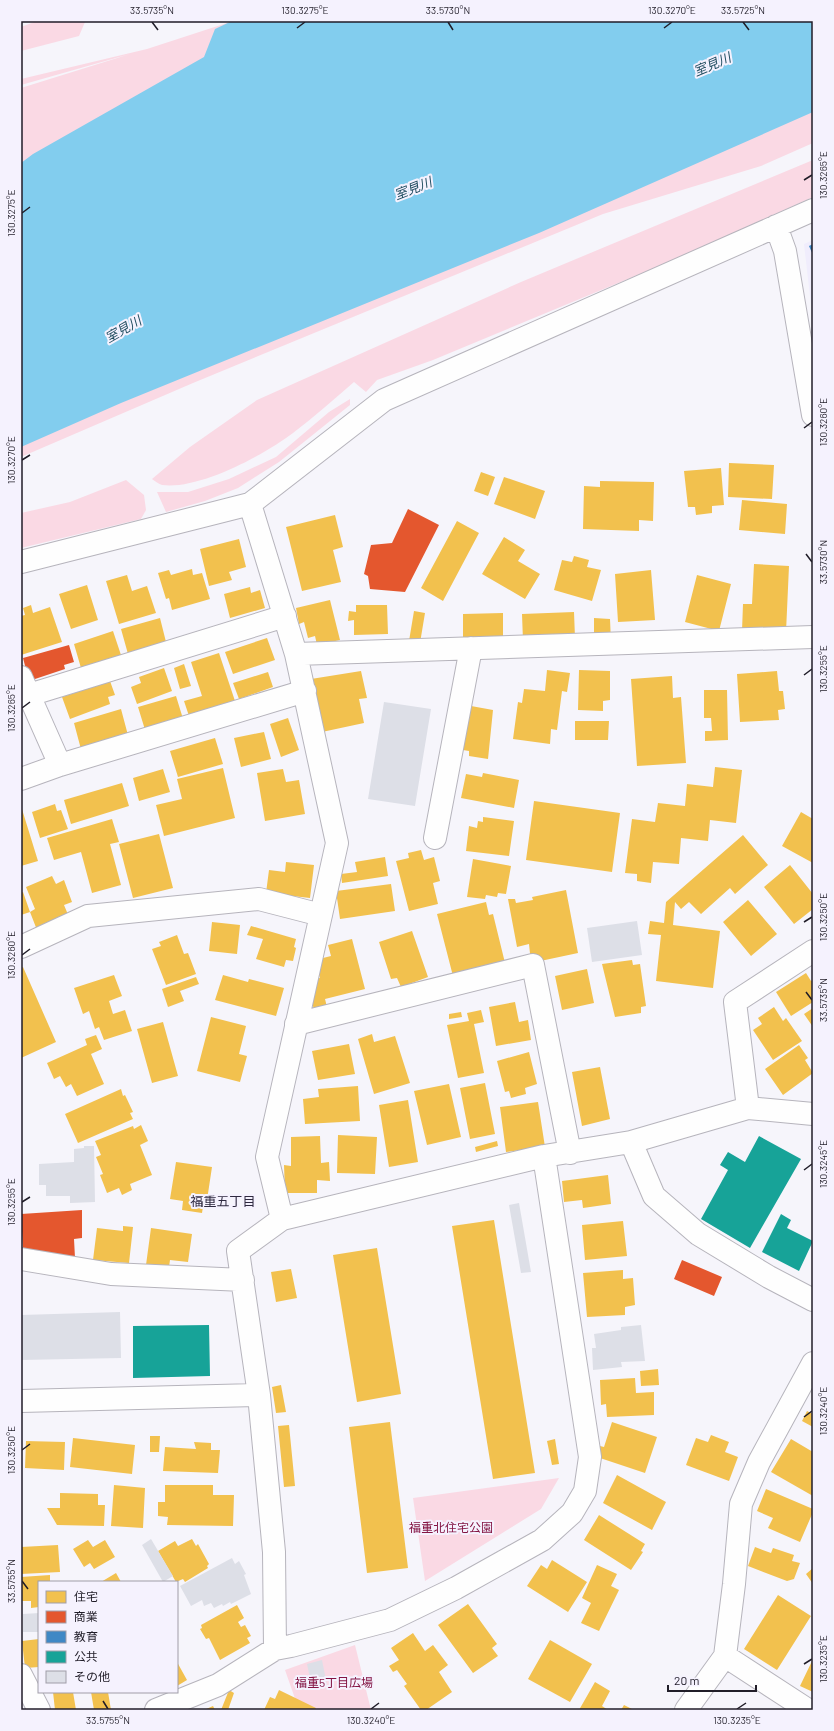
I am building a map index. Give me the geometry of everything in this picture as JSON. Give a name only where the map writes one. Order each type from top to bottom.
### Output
[{"type":"street","points":[[21,562],[250,504],[384,400],[813,210]]},
{"type":"street","points":[[776,226],[785,251],[813,415]]},
{"type":"street","points":[[250,504],[296,654],[337,843],[267,1157],[282,1219]]},
{"type":"street","points":[[60,765],[25,686],[285,616]]},
{"type":"street","points":[[296,654],[813,637]]},
{"type":"street","points":[[435,838],[470,648]]},
{"type":"street","points":[[21,779],[60,765],[305,691]]},
{"type":"street","points":[[21,947],[88,916],[259,899],[321,915]]},
{"type":"street","points":[[748,1108],[735,1002],[813,951]]},
{"type":"street","points":[[296,1024],[533,965],[570,1153]]},
{"type":"street","points":[[275,1649],[274,1552],[259,1395],[238,1251],[282,1219],[544,1156],[631,1142],[748,1108],[813,1114]]},
{"type":"street","points":[[631,1142],[654,1196],[698,1234],[769,1277],[813,1300]]},
{"type":"street","points":[[156,1710],[218,1685],[275,1649],[390,1620],[456,1588],[542,1540],[572,1513],[585,1491],[590,1457],[544,1156]]},
{"type":"street","points":[[21,1259],[110,1274],[243,1280]]},
{"type":"street","points":[[686,1710],[725,1656],[734,1584],[741,1504],[759,1462],[813,1363]]},
{"type":"street","points":[[21,1401],[259,1395]]},
{"type":"street","points":[[725,1656],[808,1710]]},
{"type":"street","points":[[21,1675],[39,1710]]},
{"type":"shaded area","points":[[813,240],[813,322],[804,244]]},
{"type":"green space","points":[[37,21],[85,22],[79,36],[21,51],[21,27]]},
{"type":"green space","points":[[233,21],[273,21],[21,178],[21,88],[130,54],[21,85],[21,79],[147,49]]},
{"type":"green space","points":[[813,110],[813,143],[761,166],[603,214],[193,383],[21,457],[21,412]]},
{"type":"green space","points":[[813,160],[813,197],[676,259],[433,360],[377,380],[366,392],[354,382],[281,442],[249,460],[212,477],[177,485],[162,485],[152,479],[190,447],[257,400],[521,282]]},
{"type":"green space","points":[[350,399],[350,405],[279,462],[238,488],[205,501],[166,512],[157,492],[188,492],[229,479],[276,457],[329,412]]},
{"type":"green space","points":[[126,480],[144,495],[146,510],[141,519],[21,548],[21,513],[70,502]]},
{"type":"green space","name":"福重北住宅公園","points":[[559,1478],[541,1509],[425,1581],[413,1498]]},
{"type":"green space","name":"福重5丁目広場","points":[[355,1645],[371,1710],[299,1710],[285,1670]]},
{"type":"water","name":"室見川","points":[[232,21],[813,21],[813,112],[539,233],[121,403],[21,447],[21,163],[33,154],[204,57],[215,29]]},
{"type":"building: 住宅","points":[[729,463],[774,465],[772,499],[728,497]]},
{"type":"building: 住宅","points":[[721,468],[724,505],[712,506],[712,513],[696,515],[695,507],[688,507],[684,471]]},
{"type":"building: 住宅","points":[[481,472],[495,477],[488,496],[474,491]]},
{"type":"building: 住宅","points":[[504,477],[545,491],[535,519],[494,504]]},
{"type":"building: 住宅","points":[[600,481],[654,482],[653,521],[639,520],[639,531],[583,529],[584,486],[600,487]]},
{"type":"building: 住宅","points":[[742,500],[787,504],[785,534],[739,530]]},
{"type":"building: 住宅","points":[[335,515],[343,547],[333,550],[341,582],[302,591],[286,527]]},
{"type":"building: 住宅","points":[[457,521],[479,533],[443,601],[421,588]]},
{"type":"building: 住宅","points":[[504,537],[525,550],[518,561],[540,574],[525,599],[482,574]]},
{"type":"building: 住宅","points":[[239,539],[246,567],[229,572],[232,580],[209,586],[200,549]]},
{"type":"building: 住宅","points":[[574,556],[589,560],[587,567],[601,570],[592,601],[554,590],[562,560],[572,562]]},
{"type":"building: 住宅","points":[[754,564],[789,566],[786,632],[742,631],[743,604],[752,604]]},
{"type":"building: 住宅","points":[[192,569],[193,575],[202,573],[210,599],[172,610],[169,598],[166,599],[158,573],[169,570],[171,575]]},
{"type":"building: 住宅","points":[[651,570],[655,620],[618,622],[615,574]]},
{"type":"building: 住宅","points":[[127,575],[132,591],[147,586],[156,613],[119,624],[106,581]]},
{"type":"building: 住宅","points":[[697,575],[731,584],[719,631],[685,622]]},
{"type":"building: 住宅","points":[[87,585],[98,620],[71,629],[59,594]]},
{"type":"building: 住宅","points":[[250,587],[251,593],[260,590],[265,608],[230,618],[224,594]]},
{"type":"building: 住宅","points":[[330,600],[340,640],[317,645],[315,636],[308,638],[304,622],[299,624],[296,608]]},
{"type":"building: 住宅","points":[[31,605],[33,613],[50,607],[62,642],[21,655],[21,616],[25,615],[23,608]]},
{"type":"building: 住宅","points":[[356,605],[387,605],[388,634],[354,635],[354,620],[348,621],[349,611],[356,612]]},
{"type":"building: 住宅","points":[[414,611],[425,613],[420,643],[409,641]]},
{"type":"building: 住宅","points":[[574,612],[575,638],[523,641],[522,614]]},
{"type":"building: 住宅","points":[[503,613],[503,639],[463,640],[463,614]]},
{"type":"building: 住宅","points":[[160,618],[166,642],[128,654],[121,629]]},
{"type":"building: 住宅","points":[[594,618],[610,619],[611,642],[594,642]]},
{"type":"building: 住宅","points":[[113,631],[121,655],[81,668],[74,644]]},
{"type":"building: 住宅","points":[[267,638],[275,660],[233,674],[225,652]]},
{"type":"building: 住宅","points":[[219,653],[235,701],[189,716],[184,701],[202,696],[191,662]]},
{"type":"building: 住宅","points":[[184,664],[191,686],[180,689],[174,668]]},
{"type":"building: 住宅","points":[[164,668],[172,691],[137,704],[131,687],[141,683],[139,677]]},
{"type":"building: 住宅","points":[[547,670],[570,673],[567,692],[562,691],[557,730],[551,729],[550,744],[513,739],[518,702],[522,703],[524,689],[545,691]]},
{"type":"building: 住宅","points":[[579,670],[610,671],[610,700],[603,701],[603,711],[578,710]]},
{"type":"building: 住宅","points":[[361,671],[367,698],[359,699],[364,723],[322,732],[311,679]]},
{"type":"building: 住宅","points":[[777,671],[779,691],[783,691],[785,709],[778,710],[779,720],[740,722],[737,674]]},
{"type":"building: 住宅","points":[[268,672],[273,687],[239,699],[233,683]]},
{"type":"building: 住宅","points":[[672,676],[673,698],[681,697],[686,763],[637,766],[631,679]]},
{"type":"building: 住宅","points":[[110,681],[115,695],[108,697],[110,704],[70,719],[62,697]]},
{"type":"building: 住宅","points":[[704,690],[727,690],[728,740],[705,741],[705,731],[712,731],[711,718],[704,718]]},
{"type":"building: 住宅","points":[[176,696],[184,722],[146,733],[138,707]]},
{"type":"building: 住宅","points":[[471,706],[493,710],[488,759],[469,756],[469,751],[463,750]]},
{"type":"building: 住宅","points":[[121,709],[129,739],[82,753],[74,723]]},
{"type":"building: 住宅","points":[[288,718],[299,750],[281,757],[270,724]]},
{"type":"building: 住宅","points":[[575,721],[609,721],[608,740],[575,740]]},
{"type":"building: 住宅","points":[[264,732],[271,759],[241,767],[234,738]]},
{"type":"building: 住宅","points":[[215,738],[223,764],[178,777],[170,751]]},
{"type":"building: 住宅","points":[[715,767],[742,770],[736,823],[710,820],[708,841],[681,838],[679,864],[653,862],[651,883],[637,881],[637,874],[625,873],[632,819],[655,822],[658,803],[685,806],[687,784],[713,787]]},
{"type":"building: 住宅","points":[[223,768],[235,818],[164,836],[156,805],[182,799],[177,779]]},
{"type":"building: 住宅","points":[[163,769],[170,792],[139,801],[133,778]]},
{"type":"building: 住宅","points":[[283,769],[286,782],[299,780],[305,814],[265,821],[257,773]]},
{"type":"building: 住宅","points":[[483,773],[519,780],[514,808],[461,798],[466,774],[482,777]]},
{"type":"building: 住宅","points":[[122,783],[129,806],[71,824],[64,800]]},
{"type":"building: 住宅","points":[[534,801],[620,813],[612,872],[526,860]]},
{"type":"building: 住宅","points":[[55,804],[57,811],[61,810],[68,829],[40,838],[32,812]]},
{"type":"building: 住宅","points":[[21,806],[38,861],[21,866]]},
{"type":"building: 住宅","points":[[801,812],[813,819],[813,863],[782,846]]},
{"type":"building: 住宅","points":[[483,817],[514,821],[509,856],[466,851],[469,826],[477,828],[478,821],[483,822]]},
{"type":"building: 住宅","points":[[112,819],[119,842],[110,844],[121,885],[92,893],[81,852],[54,860],[47,838]]},
{"type":"building: 住宅","points":[[159,834],[173,888],[133,898],[119,844]]},
{"type":"building: 住宅","points":[[743,835],[768,865],[735,894],[730,888],[701,914],[689,902],[681,909],[675,902],[673,925],[720,931],[713,988],[656,981],[661,935],[648,934],[650,921],[664,923],[666,902]]},
{"type":"building: 住宅","points":[[421,850],[424,860],[434,857],[440,881],[433,883],[438,904],[409,911],[396,861],[409,858],[408,853]]},
{"type":"building: 住宅","points":[[385,857],[388,876],[342,883],[341,874],[357,872],[355,862]]},
{"type":"building: 住宅","points":[[473,859],[511,866],[506,894],[498,893],[497,897],[486,895],[485,899],[467,897]]},
{"type":"building: 住宅","points":[[286,862],[314,865],[310,898],[266,893],[269,870],[285,872]]},
{"type":"building: 住宅","points":[[790,865],[813,894],[813,909],[794,924],[764,887]]},
{"type":"building: 住宅","points":[[52,876],[56,884],[64,880],[72,902],[64,905],[69,917],[37,930],[30,912],[35,909],[26,887]]},
{"type":"building: 住宅","points":[[391,884],[395,911],[340,919],[336,891]]},
{"type":"building: 住宅","points":[[566,890],[578,953],[531,963],[529,944],[517,947],[508,899],[515,899],[516,903],[533,900],[532,897]]},
{"type":"building: 住宅","points":[[23,892],[30,912],[21,915],[21,893]]},
{"type":"building: 住宅","points":[[748,900],[777,934],[751,956],[723,922]]},
{"type":"building: 住宅","points":[[486,902],[489,915],[493,914],[506,967],[454,980],[437,914]]},
{"type":"building: 住宅","points":[[212,922],[240,925],[237,954],[209,951]]},
{"type":"building: 住宅","points":[[251,926],[296,939],[294,947],[296,948],[293,961],[286,960],[284,967],[256,959],[263,939],[247,935]]},
{"type":"building: 住宅","points":[[412,931],[428,977],[401,987],[397,978],[391,979],[379,942]]},
{"type":"building: 住宅","points":[[177,935],[184,954],[188,953],[196,974],[166,985],[152,949],[161,946],[159,942]]},
{"type":"building: 住宅","points":[[352,939],[365,989],[325,999],[328,1011],[315,1014],[310,994],[316,992],[313,979],[320,978],[315,960],[331,956],[328,945]]},
{"type":"building: 住宅","points":[[632,960],[633,965],[640,964],[646,1006],[641,1007],[641,1013],[615,1017],[602,964]]},
{"type":"building: 住宅","points":[[23,967],[56,1042],[21,1058],[21,968]]},
{"type":"building: 住宅","points":[[587,969],[594,1003],[562,1010],[555,976]]},
{"type":"building: 住宅","points":[[806,973],[811,981],[813,980],[813,1002],[791,1016],[776,992]]},
{"type":"building: 住宅","points":[[114,975],[122,996],[109,1001],[113,1014],[125,1010],[132,1031],[104,1040],[99,1027],[95,1029],[89,1011],[83,1014],[74,988]]},
{"type":"building: 住宅","points":[[223,975],[248,982],[249,979],[284,988],[276,1016],[215,1000]]},
{"type":"building: 住宅","points":[[196,977],[199,984],[180,991],[184,1001],[168,1007],[162,989]]},
{"type":"building: 住宅","points":[[515,1002],[519,1022],[528,1020],[531,1040],[496,1046],[489,1007]]},
{"type":"building: 住宅","points":[[774,1007],[783,1021],[786,1018],[802,1041],[773,1060],[753,1030],[762,1024],[758,1018]]},
{"type":"building: 住宅","points":[[813,1008],[813,1027],[804,1014]]},
{"type":"building: 住宅","points":[[481,1010],[484,1022],[474,1024],[484,1073],[458,1078],[447,1025],[469,1021],[467,1013]]},
{"type":"building: 住宅","points":[[461,1012],[462,1017],[449,1019],[449,1014]]},
{"type":"building: 住宅","points":[[211,1017],[246,1026],[239,1054],[247,1056],[240,1082],[197,1071]]},
{"type":"building: 住宅","points":[[163,1022],[178,1076],[152,1083],[137,1029]]},
{"type":"building: 住宅","points":[[372,1034],[374,1042],[395,1036],[410,1083],[374,1094],[358,1039]]},
{"type":"building: 住宅","points":[[96,1035],[102,1049],[91,1054],[104,1084],[77,1096],[71,1084],[66,1087],[60,1076],[54,1079],[47,1063],[87,1045],[85,1039]]},
{"type":"building: 住宅","points":[[349,1044],[355,1074],[318,1080],[312,1051]]},
{"type":"building: 住宅","points":[[799,1045],[808,1058],[805,1060],[813,1073],[783,1095],[765,1069]]},
{"type":"building: 住宅","points":[[529,1052],[537,1084],[525,1088],[526,1094],[511,1098],[509,1091],[505,1092],[497,1061]]},
{"type":"building: 住宅","points":[[600,1067],[610,1119],[582,1126],[572,1072]]},
{"type":"building: 住宅","points":[[485,1083],[495,1134],[470,1139],[460,1088]]},
{"type":"building: 住宅","points":[[449,1084],[461,1137],[427,1145],[414,1091]]},
{"type":"building: 住宅","points":[[358,1086],[360,1121],[305,1124],[303,1099],[319,1097],[318,1089]]},
{"type":"building: 住宅","points":[[121,1089],[123,1096],[125,1095],[133,1112],[130,1113],[133,1119],[78,1143],[65,1114]]},
{"type":"building: 住宅","points":[[408,1100],[418,1162],[389,1167],[379,1105]]},
{"type":"building: 住宅","points":[[538,1102],[545,1147],[506,1152],[500,1107]]},
{"type":"building: 住宅","points":[[141,1125],[148,1141],[140,1145],[152,1175],[130,1184],[132,1190],[122,1195],[119,1188],[107,1193],[100,1175],[103,1174],[96,1157],[101,1155],[95,1141],[133,1126],[134,1129]]},
{"type":"building: 住宅","points":[[338,1135],[377,1137],[375,1174],[337,1173]]},
{"type":"building: 住宅","points":[[320,1136],[321,1163],[329,1162],[330,1181],[317,1180],[317,1193],[285,1193],[284,1165],[291,1166],[291,1137]]},
{"type":"building: 住宅","points":[[497,1141],[498,1146],[476,1152],[475,1147]]},
{"type":"building: 住宅","points":[[176,1162],[212,1167],[207,1200],[204,1200],[202,1213],[182,1210],[183,1201],[170,1199]]},
{"type":"building: 住宅","points":[[608,1175],[611,1204],[583,1208],[582,1200],[564,1202],[562,1181]]},
{"type":"building: 住宅","points":[[494,1220],[535,1473],[493,1479],[452,1226]]},
{"type":"building: 住宅","points":[[623,1221],[627,1256],[585,1260],[582,1225]]},
{"type":"building: 住宅","points":[[123,1226],[133,1227],[129,1263],[93,1260],[97,1228],[123,1231]]},
{"type":"building: 住宅","points":[[151,1228],[192,1234],[188,1262],[170,1260],[169,1267],[146,1265]]},
{"type":"building: 住宅","points":[[377,1248],[401,1394],[357,1402],[333,1255]]},
{"type":"building: 住宅","points":[[291,1269],[297,1298],[276,1302],[271,1272]]},
{"type":"building: 住宅","points":[[623,1270],[623,1279],[633,1278],[635,1305],[625,1307],[625,1315],[587,1317],[583,1273]]},
{"type":"building: 住宅","points":[[658,1369],[659,1385],[641,1386],[640,1371]]},
{"type":"building: 住宅","points":[[635,1378],[636,1393],[654,1392],[654,1415],[607,1417],[606,1404],[601,1405],[600,1380]]},
{"type":"building: 住宅","points":[[281,1385],[286,1412],[276,1413],[272,1387]]},
{"type":"building: 住宅","points":[[807,1411],[813,1414],[813,1427],[802,1421]]},
{"type":"building: 住宅","points":[[390,1422],[408,1568],[367,1573],[349,1427]]},
{"type":"building: 住宅","points":[[612,1422],[657,1437],[645,1473],[597,1457],[600,1446],[604,1447]]},
{"type":"building: 住宅","points":[[289,1425],[295,1486],[284,1487],[278,1426]]},
{"type":"building: 住宅","points":[[711,1435],[729,1442],[725,1452],[738,1457],[729,1481],[686,1465],[696,1438],[708,1442]]},
{"type":"building: 住宅","points":[[150,1436],[160,1436],[159,1452],[150,1452]]},
{"type":"building: 住宅","points":[[73,1438],[135,1445],[132,1474],[70,1467]]},
{"type":"building: 住宅","points":[[555,1439],[559,1464],[552,1465],[547,1441]]},
{"type":"building: 住宅","points":[[791,1439],[813,1452],[813,1496],[771,1472]]},
{"type":"building: 住宅","points":[[26,1441],[65,1442],[64,1470],[25,1468]]},
{"type":"building: 住宅","points":[[194,1442],[211,1443],[211,1450],[220,1450],[218,1473],[163,1471],[165,1447],[196,1449]]},
{"type":"building: 住宅","points":[[617,1475],[666,1502],[652,1530],[603,1503]]},
{"type":"building: 住宅","points":[[114,1485],[145,1488],[143,1528],[111,1526]]},
{"type":"building: 住宅","points":[[165,1485],[213,1485],[213,1495],[234,1495],[233,1526],[167,1525],[168,1517],[158,1516],[158,1502],[165,1502]]},
{"type":"building: 住宅","points":[[766,1489],[813,1509],[800,1542],[768,1528],[773,1518],[757,1511]]},
{"type":"building: 住宅","points":[[60,1493],[98,1494],[98,1505],[105,1505],[104,1526],[57,1525],[47,1508],[60,1508]]},
{"type":"building: 住宅","points":[[599,1515],[645,1544],[641,1551],[643,1552],[631,1570],[584,1540]]},
{"type":"building: 住宅","points":[[192,1539],[196,1546],[198,1544],[209,1564],[207,1566],[208,1568],[185,1582],[183,1579],[175,1581],[158,1551],[175,1541],[178,1546]]},
{"type":"building: 住宅","points":[[88,1540],[93,1547],[105,1540],[115,1557],[94,1569],[90,1563],[84,1567],[73,1549]]},
{"type":"building: 住宅","points":[[58,1545],[60,1572],[21,1574],[21,1547]]},
{"type":"building: 住宅","points":[[755,1547],[771,1553],[773,1548],[794,1555],[792,1561],[800,1563],[794,1579],[787,1581],[748,1566]]},
{"type":"building: 住宅","points":[[552,1560],[587,1582],[568,1612],[527,1586],[541,1565],[547,1569]]},
{"type":"building: 住宅","points":[[597,1565],[617,1574],[611,1586],[619,1590],[599,1631],[581,1623],[591,1603],[582,1598]]},
{"type":"building: 住宅","points":[[813,1568],[813,1584],[806,1574]]},
{"type":"building: 住宅","points":[[116,1573],[120,1581],[103,1581]]},
{"type":"building: 住宅","points":[[50,1575],[50,1581],[38,1581],[38,1607],[31,1608],[31,1601],[21,1601],[21,1577]]},
{"type":"building: 住宅","points":[[778,1595],[811,1616],[777,1670],[744,1649]]},
{"type":"building: 住宅","points":[[468,1604],[497,1644],[492,1648],[498,1656],[473,1673],[438,1625]]},
{"type":"building: 住宅","points":[[237,1605],[244,1618],[238,1622],[241,1627],[245,1625],[251,1636],[247,1638],[250,1643],[220,1660],[209,1638],[206,1639],[200,1629],[202,1628],[201,1625]]},
{"type":"building: 住宅","points":[[413,1633],[425,1651],[433,1645],[448,1665],[439,1672],[452,1692],[426,1710],[421,1710],[404,1686],[407,1684],[397,1670],[393,1672],[389,1666],[399,1660],[391,1648]]},
{"type":"building: 住宅","points":[[38,1639],[38,1667],[25,1668],[22,1641]]},
{"type":"building: 住宅","points":[[550,1640],[592,1664],[570,1702],[528,1679]]},
{"type":"building: 住宅","points":[[813,1659],[813,1692],[800,1686]]},
{"type":"building: 住宅","points":[[178,1664],[187,1680],[178,1685]]},
{"type":"building: 住宅","points":[[595,1682],[610,1691],[602,1706],[608,1710],[579,1710]]},
{"type":"building: 住宅","points":[[229,1690],[234,1693],[228,1710],[221,1710]]},
{"type":"building: 住宅","points":[[279,1690],[316,1708],[315,1710],[264,1710],[270,1697],[275,1699]]},
{"type":"building: 住宅","points":[[53,1693],[73,1693],[76,1710],[55,1710]]},
{"type":"building: 住宅","points":[[91,1693],[108,1693],[111,1710],[94,1710]]},
{"type":"building: 住宅","points":[[624,1705],[634,1710],[621,1710]]},
{"type":"building: 住宅","points":[[213,1706],[215,1710],[204,1710]]},
{"type":"building: 商業","points":[[408,509],[439,525],[405,592],[370,589],[368,576],[364,574],[371,545],[392,543]]},
{"type":"building: 商業","points":[[69,645],[74,662],[64,665],[65,669],[29,681],[23,658]]},
{"type":"building: 商業","points":[[82,1210],[82,1238],[74,1239],[75,1258],[23,1249],[21,1214]]},
{"type":"building: 商業","points":[[682,1260],[722,1277],[714,1296],[674,1279]]},
{"type":"building: 教育","points":[[813,244],[813,255],[809,246]]},
{"type":"building: 公共","points":[[759,1136],[801,1159],[750,1248],[701,1219],[728,1170],[720,1165],[728,1152],[745,1162]]},
{"type":"building: 公共","points":[[781,1214],[791,1220],[787,1228],[813,1241],[799,1271],[762,1252]]},
{"type":"building: 公共","points":[[209,1325],[210,1376],[133,1378],[133,1326]]},
{"type":"building: その他","points":[[384,702],[431,709],[415,806],[368,799]]},
{"type":"building: その他","points":[[637,921],[642,955],[592,962],[587,928]]},
{"type":"building: その他","points":[[84,1146],[94,1146],[95,1202],[70,1203],[70,1196],[46,1196],[46,1185],[39,1185],[39,1164],[74,1162],[74,1149],[84,1148]]},
{"type":"building: その他","points":[[519,1203],[531,1272],[521,1273],[509,1205]]},
{"type":"building: その他","points":[[120,1312],[121,1358],[21,1360],[21,1315]]},
{"type":"building: その他","points":[[641,1325],[645,1361],[621,1362],[622,1367],[593,1370],[592,1348],[596,1348],[594,1334],[621,1330],[621,1327]]},
{"type":"building: その他","points":[[151,1539],[173,1576],[162,1581],[142,1545]]},
{"type":"building: その他","points":[[232,1558],[235,1564],[239,1561],[246,1574],[244,1575],[251,1594],[231,1604],[230,1602],[223,1606],[222,1604],[214,1608],[211,1603],[204,1606],[202,1600],[191,1606],[180,1586]]},
{"type":"building: その他","points":[[38,1613],[38,1632],[23,1632],[23,1614]]},
{"type":"building: その他","points":[[322,1660],[327,1685],[312,1688],[307,1664]]},
{"type":"district","name":"福重五丁目","points":[[223,1201]]}]
